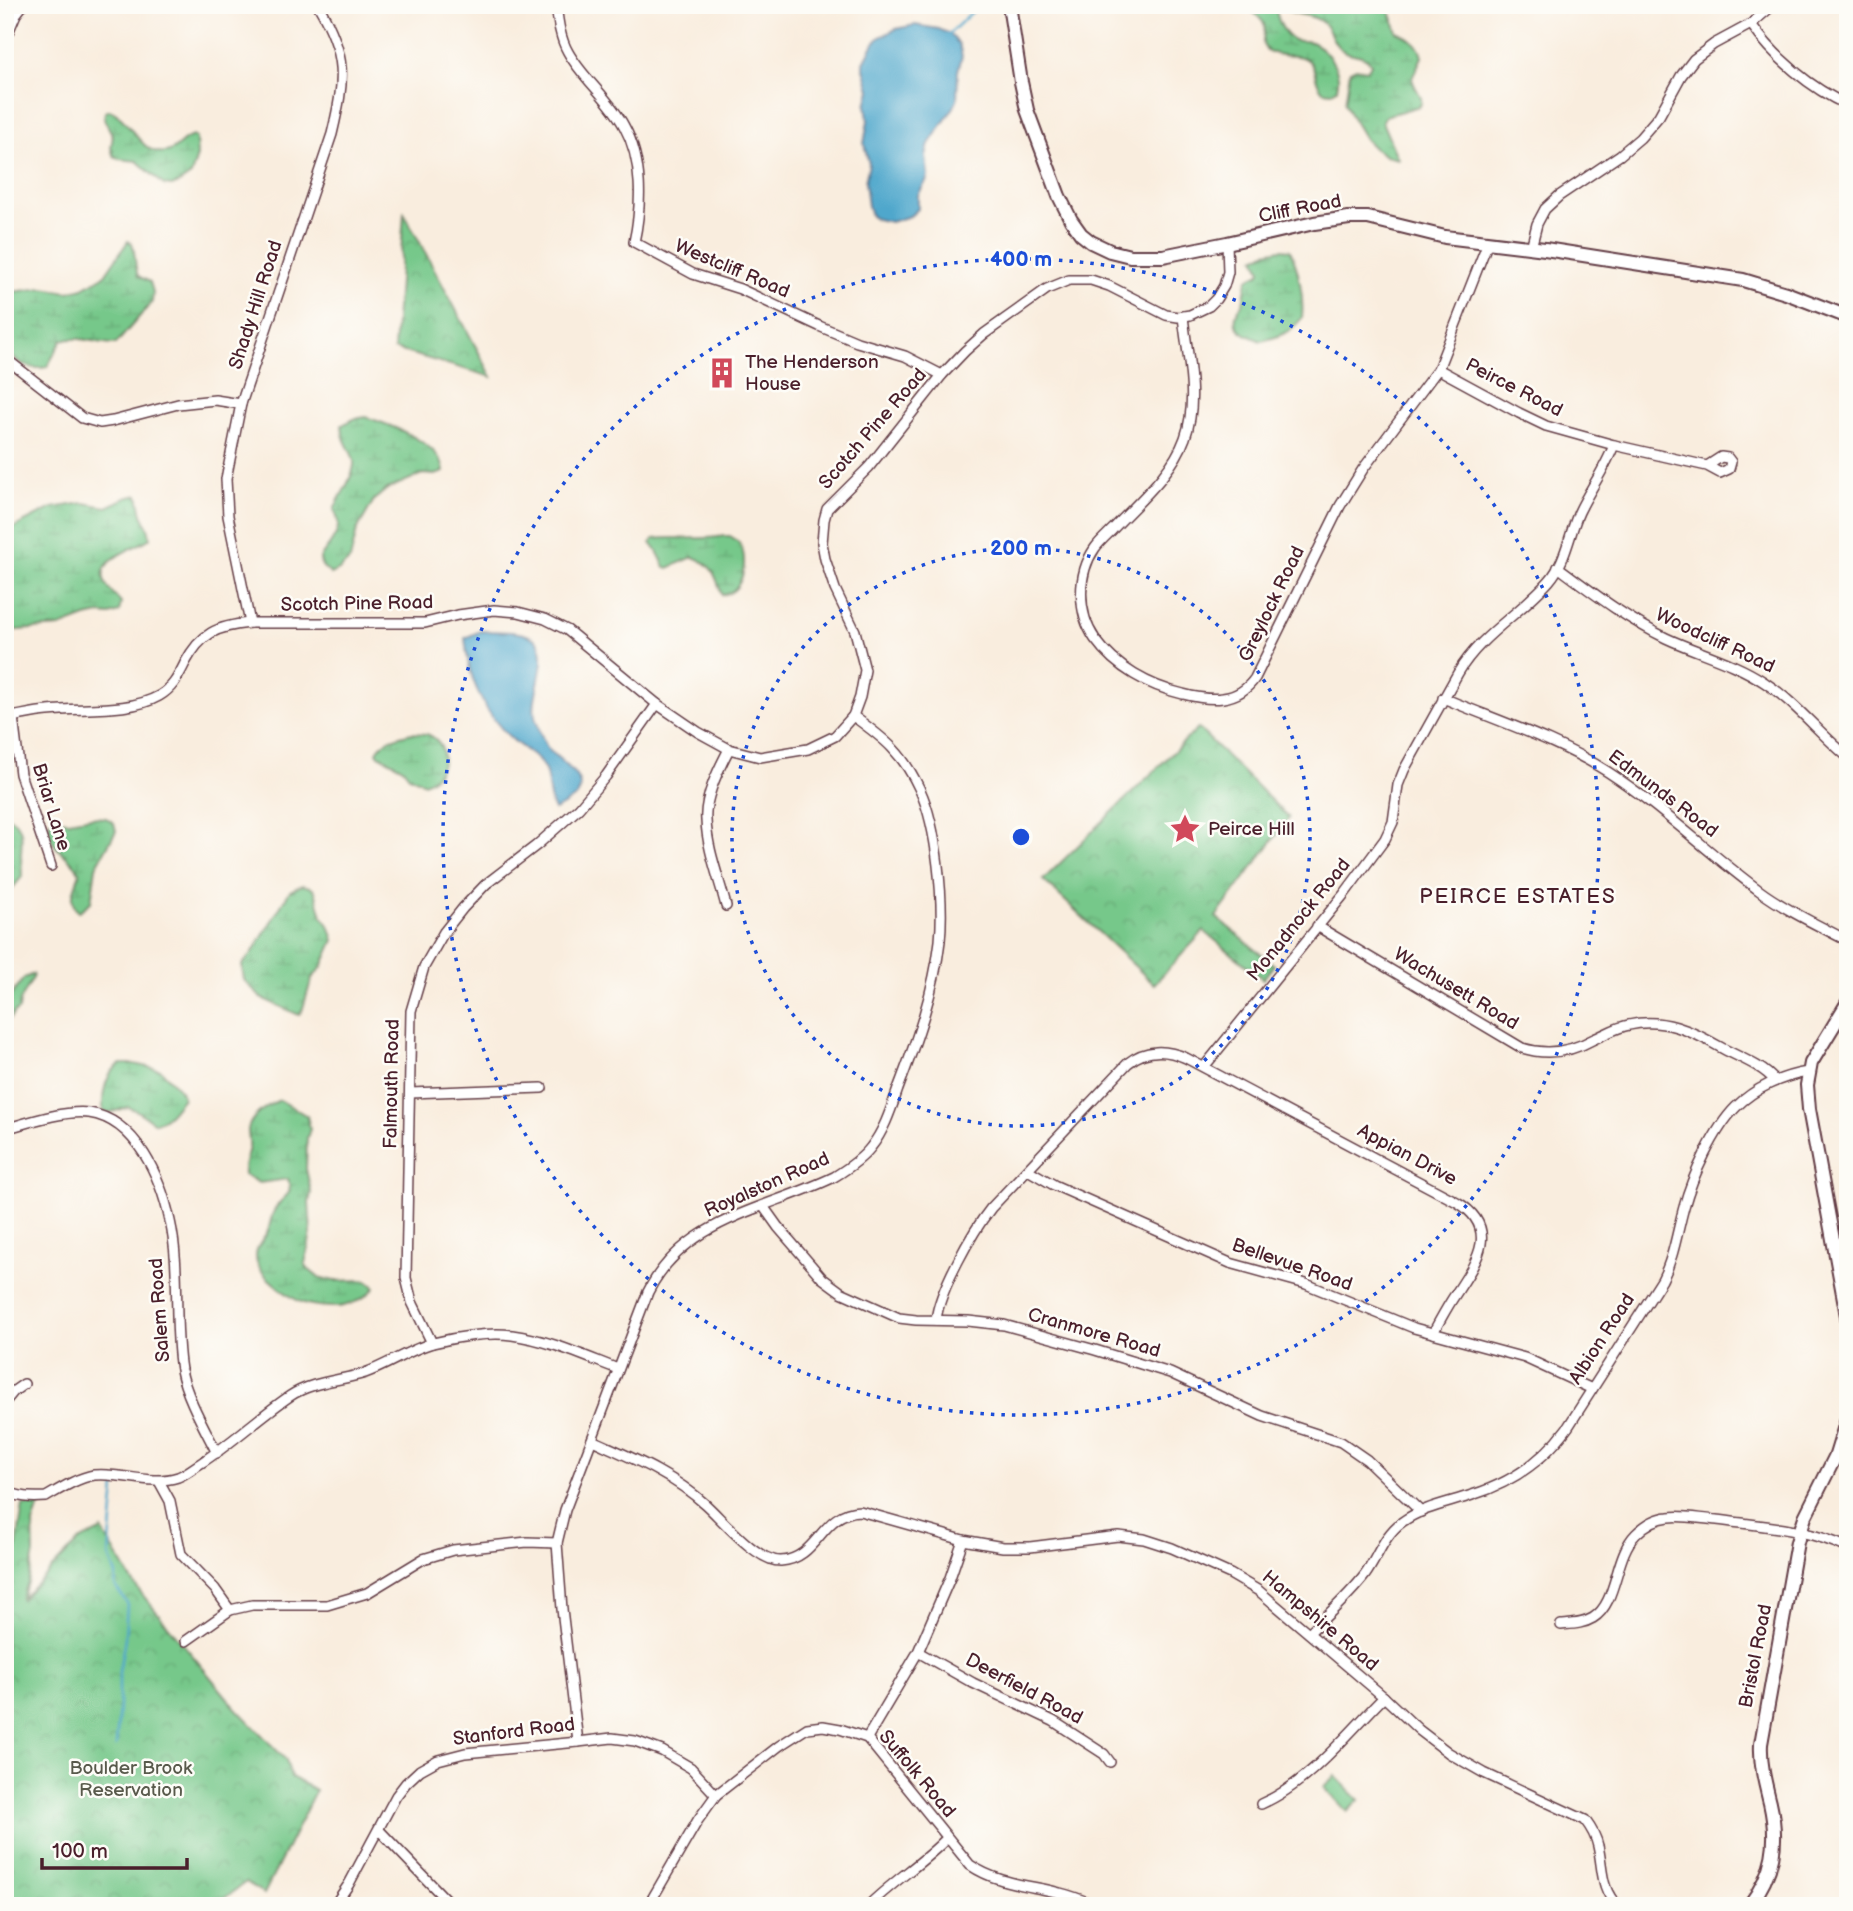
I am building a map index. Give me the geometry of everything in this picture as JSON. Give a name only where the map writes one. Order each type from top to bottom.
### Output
[{"type":"street","points":[[5,40],[16,14],[23,5]]},
{"type":"street","name":"Shady Hill Road","points":[[250,623],[228,516],[226,479],[241,404],[332,134],[342,92],[342,66],[336,40],[318,5]]},
{"type":"street","name":"Westcliff Road","points":[[556,5],[558,26],[567,51],[624,125],[635,152],[640,217],[634,242],[692,274],[740,289],[819,326],[857,342],[905,356],[942,375]]},
{"type":"street","name":"Cliff Road","points":[[1009,5],[1029,118],[1062,202],[1077,229],[1104,249],[1130,256],[1163,256],[1314,223],[1355,218],[1379,220],[1437,235],[1743,280],[1848,317]]},
{"type":"street","points":[[1531,247],[1536,224],[1549,206],[1640,138],[1659,116],[1683,72],[1699,55],[1751,24],[1773,5]]},
{"type":"street","points":[[1751,24],[1766,44],[1804,79],[1848,105]]},
{"type":"street","points":[[1183,316],[1205,309],[1219,295],[1228,277],[1227,243]]},
{"type":"street","name":"Peirce Road","points":[[1488,243],[1438,369],[1539,423],[1561,431],[1707,466]]},
{"type":"street","name":"Scotch Pine Road","points":[[9,718],[45,711],[119,707],[152,699],[176,682],[187,660],[203,639],[216,629],[228,625],[425,623],[494,610],[518,612],[545,619],[567,630],[657,704],[698,732],[729,748],[760,757],[808,749],[835,736],[853,716],[865,670],[855,631],[835,589],[825,559],[822,543],[827,509],[869,467],[942,375],[984,334],[1047,289],[1069,281],[1097,282],[1161,313],[1183,316]]},
{"type":"street","name":"Greylock Road","points":[[1183,316],[1191,396],[1190,419],[1184,440],[1174,461],[1163,475],[1095,548],[1084,575],[1081,595],[1084,617],[1091,632],[1101,647],[1118,663],[1154,684],[1199,698],[1216,700],[1232,696],[1253,681],[1344,499],[1363,469],[1438,369]]},
{"type":"street","points":[[5,358],[82,418],[100,423],[178,404],[215,400],[241,404]]},
{"type":"street","name":"Monadnock Road","points":[[1204,1067],[1345,892],[1387,835],[1404,770],[1443,698],[1473,652],[1545,586],[1558,567],[1579,513],[1614,445]]},
{"type":"street","name":"Woodcliff Road","points":[[1558,567],[1636,622],[1761,680],[1782,695],[1848,757]]},
{"type":"street","name":"Edmunds Road","points":[[1443,698],[1556,744],[1599,766],[1629,786],[1763,894],[1848,941]]},
{"type":"street","name":"Falmouth Road","points":[[432,1343],[412,1302],[405,1278],[411,1011],[424,967],[444,932],[463,908],[486,884],[537,845],[579,807],[607,776],[657,704]]},
{"type":"street","name":"Royalston Road","points":[[578,1742],[557,1543],[565,1510],[648,1292],[670,1259],[686,1244],[709,1229],[839,1174],[872,1146],[883,1127],[905,1070],[936,970],[940,940],[937,857],[921,791],[905,761],[882,737],[853,716]]},
{"type":"street","name":"Briar Lane","points":[[9,718],[20,774],[51,866]]},
{"type":"street","points":[[726,905],[705,818],[714,778],[729,748]]},
{"type":"street","name":"Wachusett Road","points":[[1317,926],[1522,1048],[1540,1052],[1561,1052],[1625,1026],[1659,1023],[1696,1034],[1762,1069],[1774,1081]]},
{"type":"street","points":[[1848,1002],[1813,1058],[1807,1085],[1848,1321]]},
{"type":"street","points":[[936,1320],[942,1296],[979,1223],[995,1203],[1135,1058],[1152,1052],[1169,1052],[1204,1067]]},
{"type":"street","name":"Appian Drive","points":[[1204,1067],[1457,1202],[1471,1213],[1480,1232],[1482,1244],[1479,1255],[1433,1333]]},
{"type":"street","name":"Albion Road","points":[[1309,1633],[1357,1585],[1390,1533],[1400,1524],[1421,1511],[1490,1489],[1532,1464],[1555,1443],[1665,1274],[1698,1169],[1729,1115],[1755,1092],[1774,1081],[1808,1072]]},
{"type":"street","points":[[410,1093],[542,1088]]},
{"type":"street","name":"Salem Road","points":[[5,1129],[63,1115],[86,1113],[104,1117],[124,1129],[143,1151],[171,1223],[176,1270],[176,1331],[182,1373],[196,1410],[217,1452]]},
{"type":"street","name":"Bellevue Road","points":[[1028,1170],[1054,1185],[1230,1263],[1306,1284],[1390,1320],[1525,1358],[1592,1389]]},
{"type":"street","name":"Cranmore Road","points":[[763,1206],[830,1286],[848,1296],[899,1318],[985,1323],[1021,1329],[1170,1373],[1262,1416],[1341,1442],[1367,1460],[1421,1511]]},
{"type":"street","points":[[5,1490],[12,1495],[46,1497],[73,1482],[97,1475],[159,1481],[179,1476],[217,1452],[298,1391],[324,1382],[350,1378],[432,1343],[472,1336],[510,1335],[553,1344],[618,1369]]},
{"type":"street","points":[[5,1402],[24,1384]]},
{"type":"street","name":"Bristol Road","points":[[1749,1906],[1761,1890],[1769,1872],[1774,1848],[1773,1820],[1762,1770],[1761,1744],[1800,1532],[1836,1455],[1848,1416]]},
{"type":"street","name":"Hampshire Road","points":[[592,1440],[674,1480],[702,1501],[727,1527],[771,1559],[782,1561],[802,1553],[836,1518],[853,1511],[868,1512],[985,1545],[1016,1548],[1104,1536],[1132,1536],[1172,1548],[1243,1580],[1309,1633],[1419,1730],[1469,1765],[1584,1820],[1594,1832],[1605,1886],[1618,1906]]},
{"type":"street","points":[[159,1481],[170,1501],[181,1554],[215,1589],[230,1610]]},
{"type":"street","points":[[1561,1625],[1588,1620],[1599,1613],[1607,1600],[1628,1544],[1640,1530],[1667,1517],[1800,1532],[1848,1548]]},
{"type":"street","points":[[867,1738],[918,1652],[950,1578],[963,1540]]},
{"type":"street","points":[[186,1641],[230,1610],[252,1605],[327,1605],[367,1593],[424,1559],[453,1550],[527,1542],[557,1543]]},
{"type":"street","name":"Deerfield Road","points":[[918,1652],[973,1683],[1053,1721],[1104,1754],[1110,1762]]},
{"type":"street","points":[[1261,1804],[1277,1797],[1311,1770],[1384,1697]]},
{"type":"street","name":"Suffolk Road","points":[[648,1906],[698,1820],[716,1795],[779,1746],[807,1728],[823,1726],[867,1738],[970,1865],[984,1874],[1013,1884],[1062,1893],[1097,1906]]},
{"type":"street","name":"Stanford Road","points":[[334,1906],[349,1884],[396,1796],[420,1770],[438,1760],[465,1753],[612,1738],[635,1741],[662,1751],[691,1768],[716,1795]]},
{"type":"street","points":[[379,1830],[452,1906]]},
{"type":"street","points":[[868,1906],[881,1892],[947,1838]]},
{"type":"green space","points":[[1244,5],[1388,5],[1397,32],[1413,41],[1422,57],[1412,78],[1421,99],[1420,106],[1385,116],[1382,122],[1398,159],[1386,156],[1365,139],[1345,103],[1350,71],[1356,68],[1367,70],[1371,64],[1368,60],[1339,47],[1320,20],[1276,6],[1277,15],[1287,34],[1294,40],[1316,44],[1332,62],[1338,77],[1337,89],[1332,92],[1323,91],[1313,68],[1305,58],[1272,53],[1264,47],[1264,24]]},
{"type":"green space","points":[[109,110],[117,114],[151,150],[170,151],[190,137],[196,138],[197,156],[191,175],[172,186],[164,185],[137,161],[118,159],[113,155],[113,136],[104,119],[105,112]]},
{"type":"green space","points":[[404,213],[492,377],[394,349]]},
{"type":"green space","points":[[128,241],[132,243],[138,276],[150,282],[152,302],[116,344],[62,340],[47,367],[40,368],[24,365],[5,352],[5,293],[43,288],[68,292],[83,288],[105,275]]},
{"type":"green space","points":[[1281,249],[1290,250],[1296,266],[1302,318],[1284,334],[1261,341],[1242,332],[1236,319],[1243,303],[1248,279],[1261,270],[1255,258]]},
{"type":"green space","points":[[366,417],[401,430],[425,444],[441,462],[444,472],[435,475],[422,474],[387,489],[374,500],[357,530],[350,560],[331,574],[323,568],[320,558],[336,535],[338,523],[334,510],[354,467],[342,425]]},
{"type":"green space","points":[[138,495],[150,538],[110,562],[103,577],[121,603],[119,612],[86,617],[60,627],[5,631],[5,529],[11,529],[52,508],[84,503],[107,507]]},
{"type":"green space","points":[[730,536],[739,543],[744,566],[740,582],[735,589],[722,595],[710,567],[693,557],[665,567],[651,543],[654,539]]},
{"type":"green space","name":"Peirce Hill","points":[[1198,728],[1289,818],[1216,917],[1274,965],[1263,979],[1204,931],[1154,984],[1043,880]]},
{"type":"green space","points":[[412,733],[429,735],[441,746],[443,753],[440,768],[424,783],[409,776],[403,768],[377,752],[387,741]]},
{"type":"green space","points":[[5,815],[16,823],[21,832],[22,877],[5,897]]},
{"type":"green space","points":[[106,818],[114,823],[116,831],[96,867],[91,902],[78,912],[73,898],[80,873],[51,840],[49,822]]},
{"type":"green space","points":[[302,885],[315,891],[322,916],[329,925],[334,940],[322,967],[312,978],[299,1015],[261,998],[244,980],[242,965],[253,952],[290,891]]},
{"type":"green space","points":[[33,974],[19,1009],[5,1026],[5,999],[9,998],[24,978]]},
{"type":"green space","points":[[121,1064],[161,1070],[181,1091],[183,1098],[168,1116],[155,1123],[128,1107],[109,1113],[103,1111],[108,1078]]},
{"type":"green space","points":[[280,1100],[307,1116],[310,1129],[306,1169],[311,1192],[311,1233],[305,1264],[318,1277],[334,1281],[362,1280],[375,1287],[361,1299],[349,1304],[323,1307],[296,1300],[261,1271],[257,1261],[257,1250],[268,1231],[273,1212],[290,1189],[288,1179],[259,1183],[244,1175],[249,1145],[248,1130],[256,1116]]},
{"type":"green space","name":"Boulder Brook Reservation","points":[[23,1505],[39,1506],[33,1524],[34,1554],[28,1583],[21,1600],[79,1541],[102,1530],[136,1587],[235,1707],[286,1760],[291,1777],[316,1790],[264,1894],[246,1882],[214,1906],[5,1906],[5,1591],[13,1571]]},
{"type":"green space","points":[[1335,1776],[1359,1800],[1347,1812],[1323,1787]]},
{"type":"water","points":[[915,25],[939,29],[950,34],[959,44],[962,56],[958,71],[957,100],[929,144],[926,156],[928,175],[918,195],[918,209],[910,216],[891,222],[871,216],[868,206],[865,182],[869,164],[864,144],[868,120],[866,105],[870,90],[864,62],[880,37],[896,29]]},
{"type":"water","points":[[480,631],[526,635],[537,641],[541,649],[541,668],[534,711],[536,720],[549,750],[572,770],[580,783],[577,796],[554,810],[546,773],[541,763],[501,729],[478,693],[469,667],[465,638]]},
{"type":"waterway","points":[[948,35],[976,5]]},
{"type":"waterway","points":[[115,1487],[109,1555],[116,1575],[115,1586],[127,1603],[125,1639],[119,1671],[116,1746]]},
{"type":"place","name":"The Henderson House","points":[[722,373]]},
{"type":"place","name":"Peirce Hill","points":[[1185,829]]},
{"type":"district","name":"PEIRCE ESTATES","points":[[1518,896]]}]
